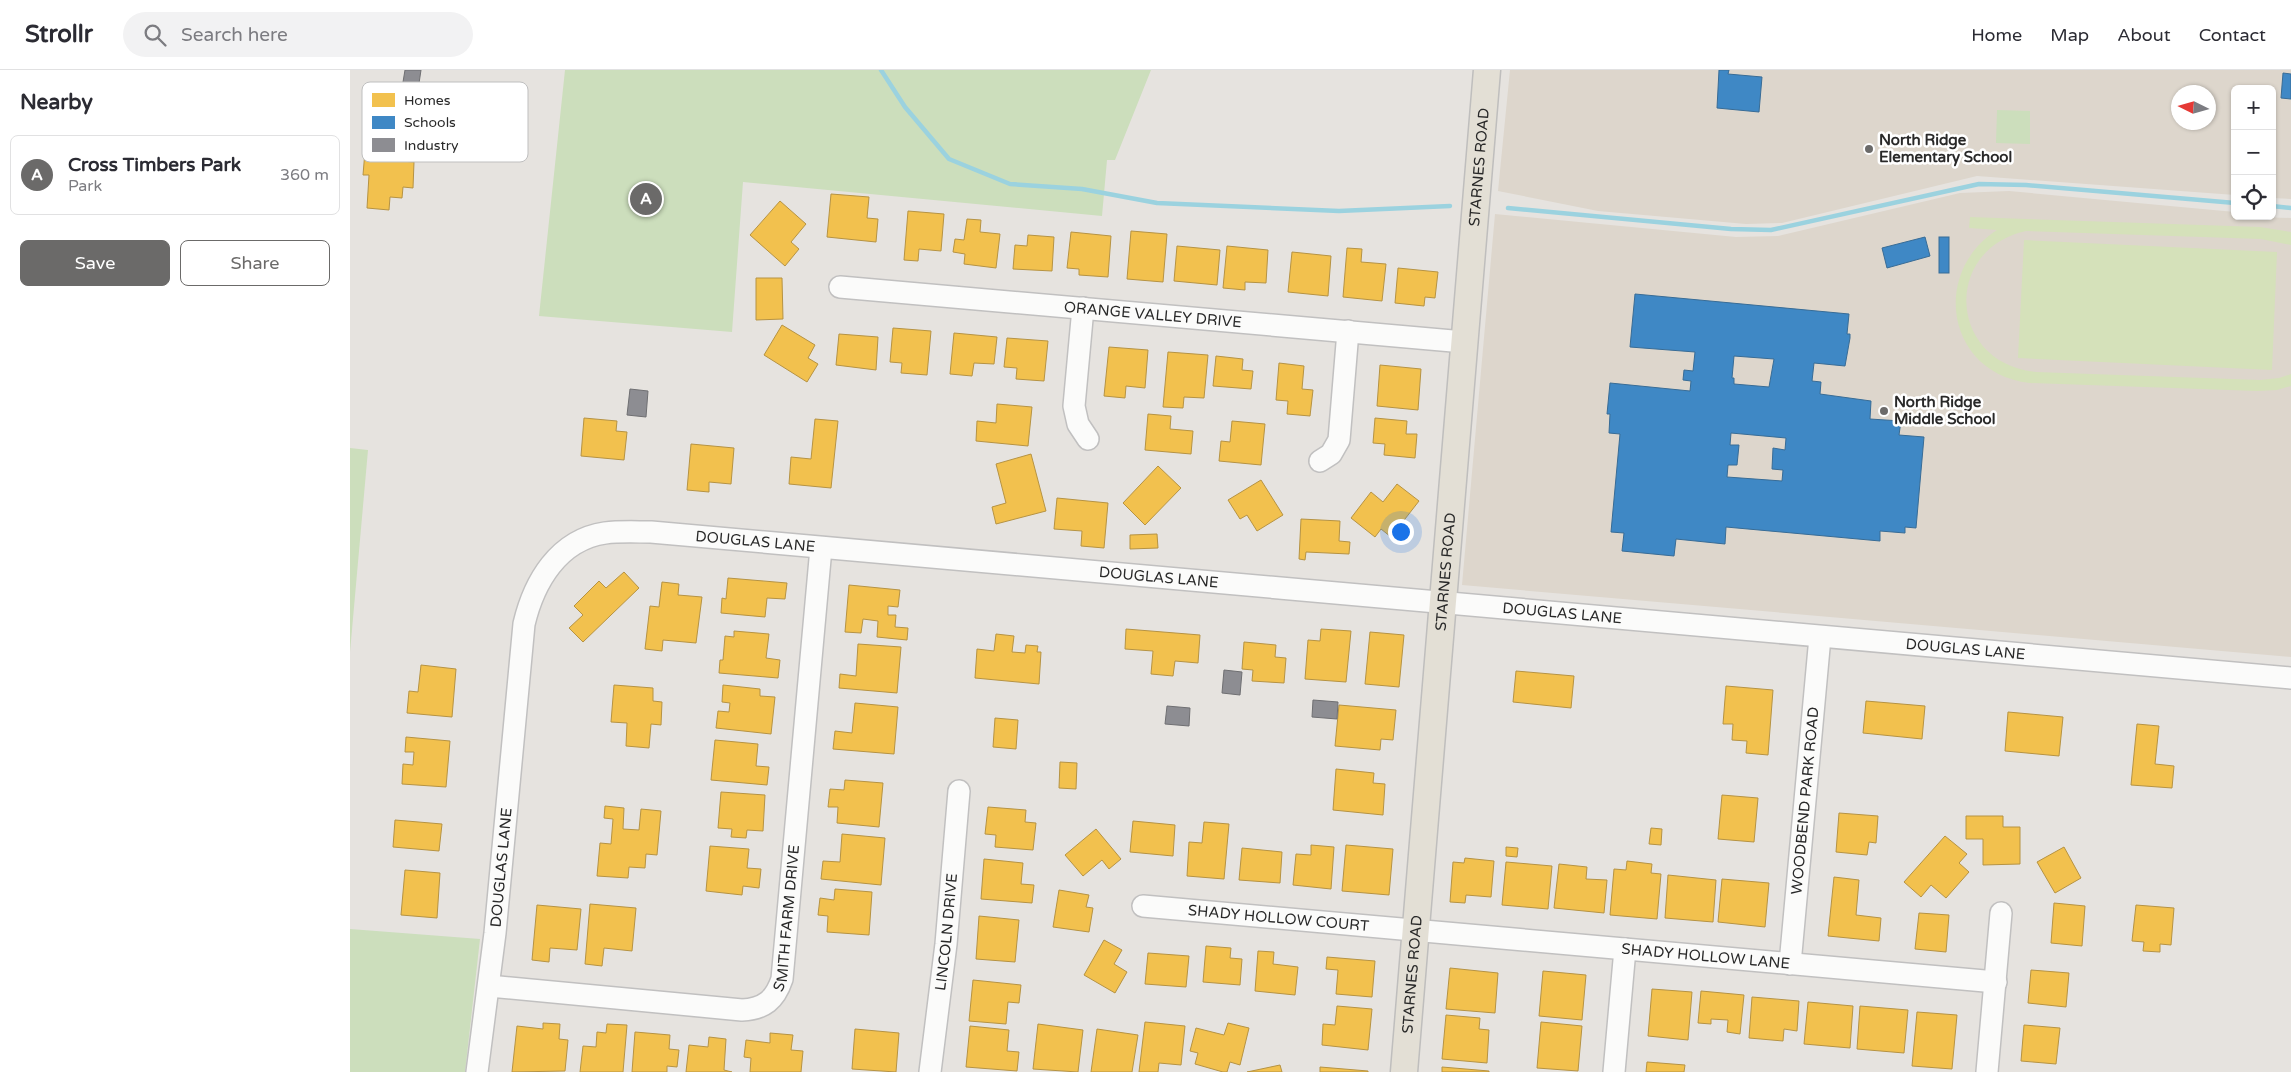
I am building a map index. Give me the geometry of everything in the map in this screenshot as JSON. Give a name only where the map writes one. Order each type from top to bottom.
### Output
[{"type":"main road","name":"STARNES ROAD","points":[[1404,1072],[1441,603],[1487,70]]},
{"type":"street","name":"ORANGE VALLEY DRIVE","points":[[840,287],[1464,342]]},
{"type":"street","points":[[1083,308],[1074,406],[1078,424],[1088,439]]},
{"type":"street","points":[[1320,461],[1331,454],[1339,440],[1348,331]]},
{"type":"street","name":"DOUGLAS LANE","points":[[477,1072],[490,986],[524,624],[529,601],[548,567],[571,546],[588,537],[606,533],[652,532],[2291,678]]},
{"type":"street","name":"SMITH FARM DRIVE","points":[[490,986],[742,1010],[764,1006],[772,1000],[782,979],[820,548]]},
{"type":"street","name":"WOODBEND PARK ROAD","points":[[1790,964],[1820,637]]},
{"type":"street","name":"LINCOLN DRIVE","points":[[930,1072],[946,944],[959,791]]},
{"type":"street","name":"SHADY HOLLOW COURT","points":[[1143,906],[1415,930]]},
{"type":"street","points":[[1987,1072],[2001,914]]},
{"type":"street","name":"SHADY HOLLOW LANE","points":[[1415,930],[1996,982]]},
{"type":"street","points":[[1614,1072],[1624,950]]},
{"type":"shaded area","name":"North Ridge Elementary School","points":[[1510,70],[2291,70],[2291,199],[2276,198],[2276,85],[2231,85],[2231,195],[1977,176],[1782,223],[1746,224],[1598,211],[1498,191]]},
{"type":"shaded area","name":"North Ridge Middle School","points":[[2009,191],[2231,212],[2231,220],[2291,218],[2291,657],[1462,585],[1495,214],[1736,237],[1778,236],[1960,193]]},
{"type":"green space","points":[[565,70],[1151,70],[1115,160],[1107,160],[1102,216],[743,182],[732,332],[539,316]]},
{"type":"green space","points":[[1997,110],[2030,111],[2030,144],[1996,143]]},
{"type":"green space","points":[[1970,217],[2260,227],[2291,232],[2291,245],[2261,239],[2026,231],[1998,242],[1979,260],[1969,282],[1966,306],[1972,329],[1986,349],[2007,364],[2036,372],[2260,380],[2279,378],[2291,374],[2291,386],[2277,390],[2257,391],[2030,383],[2002,376],[1980,361],[1965,342],[1957,319],[1956,295],[1962,271],[1976,249],[1997,230],[1969,228]]},
{"type":"green space","points":[[2024,240],[2277,252],[2272,370],[2018,358]]},
{"type":"green space","points":[[350,448],[368,450],[350,652]]},
{"type":"green space","points":[[350,929],[480,939],[465,1072],[350,1072]]},
{"type":"building: Homes","points":[[364,162],[414,162],[413,188],[403,187],[402,198],[390,197],[389,210],[367,208],[369,175],[363,175]]},
{"type":"building: Homes","points":[[831,194],[869,197],[867,218],[878,219],[876,242],[827,237]]},
{"type":"building: Homes","points":[[780,201],[806,224],[791,242],[799,249],[785,266],[750,235]]},
{"type":"building: Homes","points":[[908,211],[944,214],[941,251],[919,249],[918,261],[904,260]]},
{"type":"building: Homes","points":[[967,219],[981,220],[980,232],[1000,234],[996,268],[964,264],[965,254],[953,252],[955,239],[964,240]]},
{"type":"building: Homes","points":[[1131,231],[1167,234],[1163,282],[1127,279]]},
{"type":"building: Homes","points":[[1071,232],[1111,236],[1108,277],[1079,275],[1079,269],[1067,268]]},
{"type":"building: Homes","points":[[1028,235],[1054,237],[1052,271],[1013,269],[1015,245],[1027,246]]},
{"type":"building: Homes","points":[[1177,246],[1220,250],[1217,285],[1174,281]]},
{"type":"building: Homes","points":[[1227,246],[1268,250],[1266,283],[1245,282],[1245,290],[1223,288]]},
{"type":"building: Homes","points":[[1347,248],[1362,249],[1361,262],[1386,264],[1382,301],[1343,297]]},
{"type":"building: Homes","points":[[1292,252],[1331,256],[1328,296],[1288,292]]},
{"type":"building: Homes","points":[[1398,268],[1438,272],[1435,298],[1425,297],[1424,306],[1395,303]]},
{"type":"building: Homes","points":[[756,278],[782,278],[783,319],[756,320]]},
{"type":"building: Homes","points":[[782,325],[815,345],[808,358],[818,364],[807,382],[764,355]]},
{"type":"building: Homes","points":[[893,328],[931,331],[927,375],[901,373],[902,363],[890,362]]},
{"type":"building: Homes","points":[[954,333],[997,337],[994,364],[974,363],[972,376],[950,374]]},
{"type":"building: Homes","points":[[839,334],[878,337],[876,370],[836,365]]},
{"type":"building: Homes","points":[[1007,338],[1048,341],[1044,381],[1016,379],[1017,368],[1004,367]]},
{"type":"building: Homes","points":[[1109,347],[1148,350],[1145,388],[1126,386],[1125,398],[1104,396]]},
{"type":"building: Homes","points":[[1168,352],[1208,355],[1204,398],[1184,397],[1183,408],[1163,407]]},
{"type":"building: Homes","points":[[1216,356],[1243,359],[1242,370],[1253,371],[1251,389],[1213,386]]},
{"type":"building: Homes","points":[[1279,363],[1304,366],[1302,389],[1313,390],[1310,416],[1287,414],[1288,401],[1276,400]]},
{"type":"building: Homes","points":[[1380,365],[1421,369],[1418,410],[1377,406]]},
{"type":"building: Homes","points":[[997,404],[1032,407],[1028,446],[976,441],[977,421],[996,423]]},
{"type":"building: Homes","points":[[1148,414],[1171,416],[1170,429],[1193,431],[1191,454],[1145,450]]},
{"type":"building: Homes","points":[[584,418],[617,421],[616,431],[627,432],[624,460],[581,456]]},
{"type":"building: Homes","points":[[1375,418],[1407,421],[1406,434],[1417,434],[1415,458],[1384,455],[1385,444],[1373,443]]},
{"type":"building: Homes","points":[[815,419],[838,421],[831,488],[789,484],[791,457],[811,459]]},
{"type":"building: Homes","points":[[1232,421],[1265,424],[1261,465],[1219,461],[1221,441],[1230,442]]},
{"type":"building: Homes","points":[[691,444],[734,448],[731,484],[709,482],[709,492],[687,490]]},
{"type":"building: Homes","points":[[1031,454],[1046,511],[996,524],[992,507],[1006,503],[996,464]]},
{"type":"building: Homes","points":[[1158,466],[1181,488],[1145,525],[1123,503]]},
{"type":"building: Homes","points":[[1261,480],[1283,515],[1257,531],[1247,515],[1240,519],[1228,500]]},
{"type":"building: Homes","points":[[1397,484],[1419,501],[1391,537],[1381,529],[1375,537],[1351,518],[1371,492],[1383,502]]},
{"type":"building: Homes","points":[[1057,498],[1108,503],[1104,548],[1081,546],[1082,531],[1054,529]]},
{"type":"building: Homes","points":[[1301,519],[1340,521],[1339,541],[1350,542],[1349,554],[1306,552],[1305,560],[1299,559]]},
{"type":"building: Homes","points":[[1157,534],[1158,548],[1130,549],[1130,535]]},
{"type":"building: Homes","points":[[624,572],[639,588],[583,642],[569,628],[583,615],[574,606],[599,581],[606,588]]},
{"type":"building: Homes","points":[[728,578],[787,583],[785,599],[767,598],[765,617],[721,613],[722,598],[726,599]]},
{"type":"building: Homes","points":[[662,582],[679,584],[678,595],[702,597],[696,643],[663,640],[662,651],[645,649],[650,606],[659,607]]},
{"type":"building: Homes","points":[[849,585],[900,590],[898,607],[888,606],[888,615],[896,615],[895,627],[908,628],[907,640],[877,637],[878,621],[863,619],[861,633],[845,632]]},
{"type":"building: Homes","points":[[1126,629],[1200,635],[1198,663],[1175,661],[1173,676],[1151,674],[1153,651],[1125,649]]},
{"type":"building: Homes","points":[[1321,629],[1351,631],[1346,682],[1305,679],[1308,640],[1320,641]]},
{"type":"building: Homes","points":[[734,631],[769,634],[766,658],[780,660],[778,678],[719,673],[720,660],[723,660],[725,636],[734,637]]},
{"type":"building: Homes","points":[[1370,632],[1404,635],[1399,687],[1365,684]]},
{"type":"building: Homes","points":[[996,634],[1014,636],[1012,652],[1025,653],[1026,645],[1038,646],[1037,652],[1041,652],[1039,684],[975,678],[977,649],[994,651]]},
{"type":"building: Homes","points":[[1244,642],[1276,645],[1275,657],[1286,658],[1284,683],[1252,681],[1253,670],[1242,669]]},
{"type":"building: Homes","points":[[858,644],[901,647],[897,693],[839,688],[840,674],[856,676]]},
{"type":"building: Homes","points":[[421,665],[456,669],[452,717],[407,713],[409,691],[418,692]]},
{"type":"building: Homes","points":[[1516,671],[1574,676],[1571,708],[1513,702]]},
{"type":"building: Homes","points":[[614,685],[653,688],[653,701],[662,702],[661,725],[651,724],[649,748],[626,746],[627,723],[611,722]]},
{"type":"building: Homes","points":[[723,685],[760,689],[760,696],[775,697],[771,734],[716,728],[718,711],[729,712],[730,703],[722,702]]},
{"type":"building: Homes","points":[[1726,686],[1773,690],[1768,755],[1746,753],[1747,741],[1732,740],[1733,724],[1723,724]]},
{"type":"building: Homes","points":[[1866,701],[1925,706],[1922,739],[1863,733]]},
{"type":"building: Homes","points":[[855,703],[898,707],[894,754],[833,749],[835,731],[852,733]]},
{"type":"building: Homes","points":[[1339,705],[1396,710],[1393,740],[1381,739],[1380,750],[1335,746]]},
{"type":"building: Homes","points":[[2008,712],[2063,717],[2059,756],[2005,751]]},
{"type":"building: Homes","points":[[995,718],[1018,720],[1016,749],[993,747]]},
{"type":"building: Homes","points":[[2137,724],[2159,726],[2155,764],[2174,766],[2172,788],[2131,785]]},
{"type":"building: Homes","points":[[406,737],[450,741],[446,787],[402,784],[403,764],[413,765],[414,752],[405,752]]},
{"type":"building: Homes","points":[[715,740],[758,744],[756,766],[769,767],[767,785],[711,780]]},
{"type":"building: Homes","points":[[1060,762],[1077,763],[1076,789],[1059,788]]},
{"type":"building: Homes","points":[[1336,769],[1374,773],[1373,783],[1385,784],[1383,815],[1333,810]]},
{"type":"building: Homes","points":[[845,780],[883,783],[879,827],[837,823],[838,807],[828,807],[830,789],[844,790]]},
{"type":"building: Homes","points":[[721,792],[765,795],[763,831],[747,830],[746,838],[731,837],[732,829],[718,828]]},
{"type":"building: Homes","points":[[1722,795],[1758,798],[1754,842],[1718,839]]},
{"type":"building: Homes","points":[[605,806],[624,808],[623,829],[639,830],[641,809],[661,811],[657,855],[646,854],[645,868],[629,867],[628,878],[597,876],[600,843],[611,844],[613,819],[604,818]]},
{"type":"building: Homes","points":[[988,807],[1026,810],[1025,822],[1036,823],[1033,850],[995,847],[996,835],[985,834]]},
{"type":"building: Homes","points":[[1839,813],[1878,816],[1876,843],[1869,842],[1867,855],[1836,852]]},
{"type":"building: Homes","points":[[1966,816],[2003,816],[2003,827],[2020,827],[2020,864],[1983,865],[1983,839],[1966,839]]},
{"type":"building: Homes","points":[[395,820],[442,824],[439,851],[393,847]]},
{"type":"building: Homes","points":[[1133,821],[1175,825],[1173,856],[1130,852]]},
{"type":"building: Homes","points":[[1204,822],[1229,824],[1224,879],[1187,876],[1189,842],[1202,843]]},
{"type":"building: Homes","points":[[1651,828],[1662,829],[1661,845],[1649,844]]},
{"type":"building: Homes","points":[[1096,829],[1121,859],[1109,869],[1102,860],[1083,876],[1065,855]]},
{"type":"building: Homes","points":[[842,834],[885,838],[881,885],[821,879],[823,861],[840,862]]},
{"type":"building: Homes","points":[[1945,836],[1967,854],[1959,863],[1969,872],[1946,898],[1931,885],[1921,897],[1904,882]]},
{"type":"building: Homes","points":[[1311,845],[1334,847],[1331,889],[1293,885],[1296,854],[1311,855]]},
{"type":"building: Homes","points":[[1346,845],[1393,849],[1389,895],[1342,891]]},
{"type":"building: Homes","points":[[710,846],[749,849],[747,868],[761,869],[759,888],[743,886],[742,895],[706,891]]},
{"type":"building: Homes","points":[[1506,847],[1518,848],[1517,857],[1506,856]]},
{"type":"building: Homes","points":[[2064,847],[2081,878],[2055,893],[2037,862]]},
{"type":"building: Homes","points":[[1242,848],[1282,852],[1280,883],[1239,880]]},
{"type":"building: Homes","points":[[1465,858],[1494,861],[1491,897],[1466,895],[1465,903],[1450,902],[1453,862],[1464,863]]},
{"type":"building: Homes","points":[[984,859],[1023,863],[1021,884],[1034,885],[1032,903],[981,899]]},
{"type":"building: Homes","points":[[1627,861],[1652,864],[1651,873],[1661,874],[1657,919],[1610,915],[1614,869],[1626,870]]},
{"type":"building: Homes","points":[[1506,862],[1552,866],[1548,909],[1502,905]]},
{"type":"building: Homes","points":[[1559,864],[1587,867],[1586,879],[1607,880],[1604,913],[1554,908]]},
{"type":"building: Homes","points":[[405,870],[440,873],[437,918],[401,915]]},
{"type":"building: Homes","points":[[1668,875],[1716,880],[1713,922],[1665,918]]},
{"type":"building: Homes","points":[[1834,877],[1859,880],[1856,915],[1881,918],[1879,941],[1828,936]]},
{"type":"building: Homes","points":[[1722,879],[1769,883],[1765,927],[1718,922]]},
{"type":"building: Homes","points":[[835,889],[872,892],[869,935],[827,932],[828,916],[818,915],[820,898],[834,900]]},
{"type":"building: Homes","points":[[1059,890],[1089,895],[1086,907],[1093,908],[1089,932],[1053,927]]},
{"type":"building: Homes","points":[[2054,903],[2085,906],[2082,946],[2051,943]]},
{"type":"building: Homes","points":[[590,904],[636,908],[632,951],[604,948],[602,966],[585,964]]},
{"type":"building: Homes","points":[[537,905],[581,909],[577,950],[550,948],[549,962],[532,960]]},
{"type":"building: Homes","points":[[2136,905],[2174,908],[2171,945],[2160,944],[2160,952],[2143,951],[2144,942],[2132,941]]},
{"type":"building: Homes","points":[[1919,913],[1949,915],[1946,952],[1915,949]]},
{"type":"building: Homes","points":[[979,916],[1019,920],[1015,962],[976,959]]},
{"type":"building: Homes","points":[[1104,940],[1122,950],[1114,964],[1127,972],[1115,993],[1084,975]]},
{"type":"building: Homes","points":[[1206,946],[1231,948],[1230,958],[1242,959],[1240,985],[1203,982]]},
{"type":"building: Homes","points":[[1258,951],[1274,952],[1273,964],[1298,967],[1295,995],[1255,991]]},
{"type":"building: Homes","points":[[1148,953],[1189,956],[1186,987],[1145,984]]},
{"type":"building: Homes","points":[[1327,957],[1375,961],[1372,997],[1336,994],[1338,970],[1326,969]]},
{"type":"building: Homes","points":[[1450,968],[1498,973],[1495,1013],[1446,1009]]},
{"type":"building: Homes","points":[[2031,970],[2069,973],[2066,1007],[2028,1003]]},
{"type":"building: Homes","points":[[1543,971],[1586,975],[1582,1020],[1539,1016]]},
{"type":"building: Homes","points":[[973,980],[1021,985],[1019,1003],[1008,1002],[1006,1024],[969,1021]]},
{"type":"building: Homes","points":[[1652,989],[1692,992],[1688,1040],[1648,1036]]},
{"type":"building: Homes","points":[[1701,991],[1744,995],[1740,1034],[1727,1032],[1728,1020],[1711,1019],[1711,1024],[1698,1023]]},
{"type":"building: Homes","points":[[1752,997],[1799,1001],[1797,1031],[1784,1029],[1783,1041],[1749,1038]]},
{"type":"building: Homes","points":[[1808,1002],[1853,1006],[1850,1048],[1804,1044]]},
{"type":"building: Homes","points":[[1337,1006],[1372,1009],[1368,1050],[1322,1045],[1323,1024],[1335,1025]]},
{"type":"building: Homes","points":[[1860,1006],[1908,1010],[1904,1053],[1857,1049]]},
{"type":"building: Homes","points":[[1917,1012],[1957,1015],[1952,1069],[1912,1066]]},
{"type":"building: Homes","points":[[1446,1015],[1480,1018],[1479,1029],[1489,1030],[1487,1063],[1442,1059]]},
{"type":"building: Homes","points":[[1145,1022],[1185,1026],[1181,1065],[1159,1063],[1158,1072],[1139,1072]]},
{"type":"building: Homes","points":[[1541,1022],[1582,1026],[1578,1071],[1537,1068]]},
{"type":"building: Homes","points":[[543,1023],[560,1024],[559,1039],[568,1040],[565,1071],[512,1072],[517,1026],[543,1029]]},
{"type":"building: Homes","points":[[1228,1023],[1249,1028],[1240,1065],[1230,1062],[1227,1072],[1223,1072],[1195,1064],[1198,1053],[1190,1051],[1196,1028],[1224,1035]]},
{"type":"building: Homes","points":[[607,1024],[627,1025],[623,1072],[580,1072],[583,1046],[596,1047],[597,1032],[606,1033]]},
{"type":"building: Homes","points":[[1038,1024],[1083,1030],[1078,1072],[1033,1069]]},
{"type":"building: Homes","points":[[2024,1025],[2060,1028],[2056,1064],[2021,1061]]},
{"type":"building: Homes","points":[[970,1026],[1009,1030],[1007,1051],[1019,1052],[1017,1071],[966,1067]]},
{"type":"building: Homes","points":[[855,1029],[899,1033],[896,1072],[852,1069]]},
{"type":"building: Homes","points":[[1097,1029],[1138,1035],[1132,1072],[1091,1072]]},
{"type":"building: Homes","points":[[635,1032],[670,1035],[669,1049],[679,1050],[677,1067],[667,1066],[667,1072],[632,1072]]},
{"type":"building: Homes","points":[[770,1033],[793,1035],[791,1050],[803,1051],[801,1072],[750,1072],[751,1058],[744,1057],[746,1040],[770,1043]]},
{"type":"building: Homes","points":[[709,1037],[726,1039],[724,1070],[732,1072],[686,1072],[689,1045],[708,1047]]},
{"type":"building: Homes","points":[[1647,1062],[1685,1065],[1684,1072],[1646,1072]]},
{"type":"building: Homes","points":[[1280,1065],[1282,1072],[1247,1072]]},
{"type":"building: Homes","points":[[1320,1067],[1368,1071],[1368,1072],[1320,1072]]},
{"type":"building: Homes","points":[[1442,1067],[1489,1071],[1489,1072],[1442,1072]]},
{"type":"building: Schools","points":[[1719,70],[1729,70],[1728,74],[1762,77],[1759,112],[1717,108]]},
{"type":"building: Schools","points":[[2283,73],[2291,74],[2291,99],[2281,98]]},
{"type":"building: Schools","points":[[1925,237],[1930,256],[1887,268],[1882,248]]},
{"type":"building: Schools","points":[[1939,237],[1949,237],[1949,273],[1939,273]]},
{"type":"building: Schools","points":[[1635,294],[1849,314],[1847,334],[1850,334],[1850,338],[1845,366],[1814,363],[1812,381],[1821,382],[1820,394],[1871,401],[1870,419],[1901,421],[1899,435],[1924,437],[1916,528],[1905,527],[1905,533],[1880,531],[1880,541],[1726,527],[1725,544],[1676,539],[1674,556],[1622,551],[1624,533],[1611,532],[1620,434],[1609,433],[1610,414],[1607,414],[1610,383],[1690,391],[1691,381],[1683,380],[1684,370],[1693,371],[1695,352],[1630,347]],"holes":[[[1734,356],[1774,359],[1769,387],[1734,384],[1734,378],[1732,378]],[[1731,433],[1786,438],[1785,450],[1773,448],[1772,469],[1783,470],[1782,481],[1727,477],[1728,465],[1737,465],[1739,445],[1730,445]]]},
{"type":"building: Industry","points":[[405,70],[421,70],[419,82],[403,82]]},
{"type":"building: Industry","points":[[630,389],[648,391],[646,417],[627,415]]},
{"type":"building: Industry","points":[[1224,670],[1242,672],[1240,695],[1222,693]]},
{"type":"building: Industry","points":[[1313,700],[1338,702],[1337,719],[1312,717]]},
{"type":"building: Industry","points":[[1167,706],[1190,708],[1189,726],[1165,724]]},
{"type":"waterway","points":[[881,70],[905,107],[949,159],[1010,184],[1082,189],[1157,203],[1339,211],[1450,206]]},
{"type":"waterway","points":[[1508,208],[1731,229],[1771,230],[1979,184],[2026,185],[2231,203]]},
{"type":"waterway","points":[[2276,206],[2291,208]]},
{"type":"place","name":"North Ridge Elementary School","points":[[1869,149]]},
{"type":"place","name":"Cross Timbers Park","points":[[646,199]]},
{"type":"place","name":"North Ridge Middle School","points":[[1884,411]]}]
